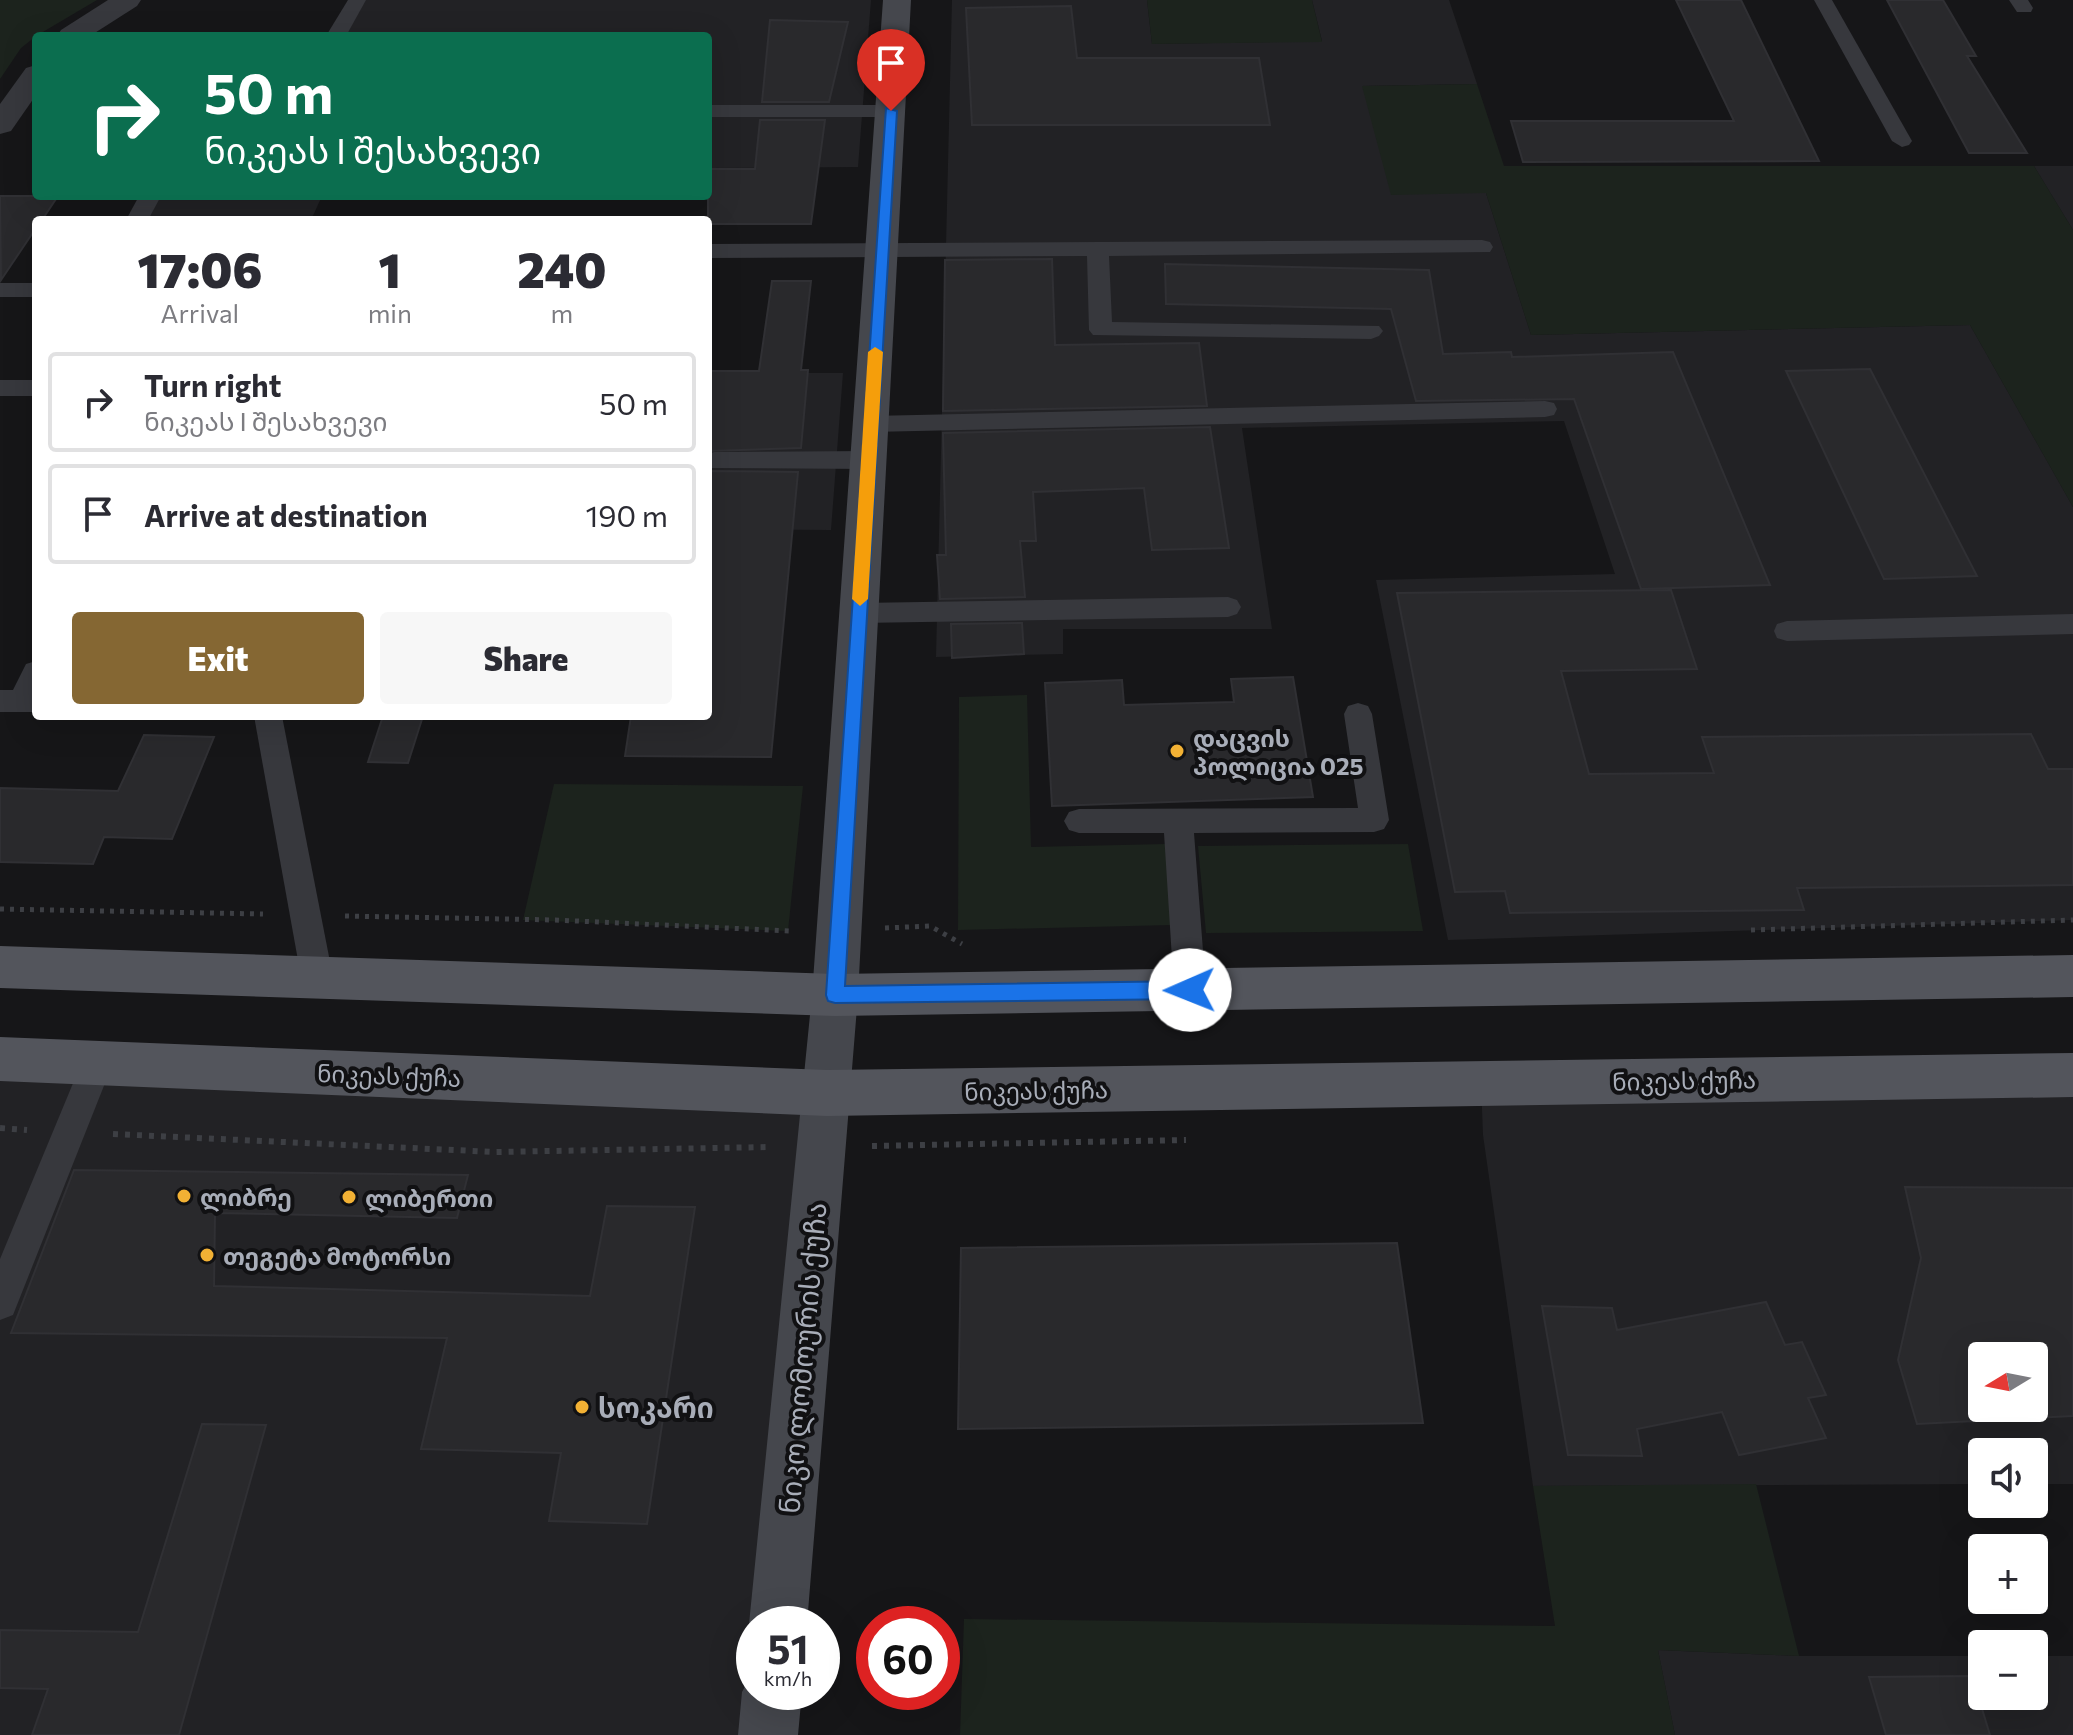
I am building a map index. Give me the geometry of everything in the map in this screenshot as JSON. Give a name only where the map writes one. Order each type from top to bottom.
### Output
[{"type":"main road","points":[[0,967],[835,995],[2073,976]]},
{"type":"main road","name":"ნიკეას ქუჩა","points":[[0,1059],[827,1093],[2069,1079]]},
{"type":"street","points":[[77,32],[127,0]]},
{"type":"street","name":"ნიკო ლომოურის ქუჩა","points":[[780,1606],[835,995],[897,0]]},
{"type":"street","points":[[0,125],[32,80]]},
{"type":"street","points":[[768,1735],[770,1710]]},
{"type":"lane","points":[[338,32],[357,0]]},
{"type":"lane","points":[[1823,0],[1902,141]]},
{"type":"lane","points":[[712,111],[891,111]]},
{"type":"lane","points":[[712,251],[1482,247]]},
{"type":"lane","points":[[1098,249],[1101,330],[1371,331]]},
{"type":"lane","points":[[0,290],[32,290]]},
{"type":"lane","points":[[0,388],[32,388]]},
{"type":"lane","points":[[714,461],[870,442],[1545,409]]},
{"type":"lane","points":[[859,613],[1228,607]]},
{"type":"lane","points":[[1787,631],[2073,624]]},
{"type":"lane","points":[[19,701],[32,679]]},
{"type":"lane","points":[[1079,821],[1374,820],[1358,714]]},
{"type":"lane","points":[[269,720],[317,977]]},
{"type":"lane","points":[[1178,821],[1190,990]]},
{"type":"lane","points":[[0,1302],[97,1063]]},
{"type":"path","points":[[555,920],[788,931],[930,926],[967,946]]},
{"type":"path","points":[[1745,930],[2073,920]]},
{"type":"path","points":[[0,1128],[496,1152]]},
{"type":"shaded area","points":[[0,0],[97,0],[43,32],[32,32],[32,39],[21,48],[0,79]]},
{"type":"shaded area","points":[[348,0],[871,0],[858,167],[712,168],[712,32],[333,32]]},
{"type":"shaded area","points":[[952,0],[1147,0],[1152,44],[1322,41],[1312,0],[1449,0],[1477,84],[1363,86],[1486,193],[1531,335],[1970,325],[2073,507],[2073,920],[1448,940],[1376,580],[1615,574],[1564,421],[1242,428],[1272,629],[1063,629],[1063,654],[936,657]]},
{"type":"shaded area","points":[[1147,0],[1312,0],[1322,42],[1152,44]]},
{"type":"shaded area","points":[[1477,84],[1504,166],[2034,166],[2073,230],[2073,507],[1970,325],[1531,335],[1486,193],[1391,195],[1362,86]]},
{"type":"shaded area","points":[[2034,166],[2073,166],[2073,230]]},
{"type":"shaded area","points":[[142,200],[320,200],[313,216],[133,216]]},
{"type":"shaded area","points":[[712,373],[843,373],[831,530],[712,529]]},
{"type":"shaded area","points":[[1027,695],[1031,847],[1166,844],[1172,925],[958,930],[959,697]]},
{"type":"shaded area","points":[[554,784],[803,786],[788,931],[523,920]]},
{"type":"shaded area","points":[[1408,844],[1423,931],[1206,933],[1198,846]]},
{"type":"shaded area","points":[[0,1059],[827,1093],[756,1606],[736,1606],[736,1710],[760,1710],[768,1735],[0,1735]]},
{"type":"shaded area","points":[[2073,1074],[2073,1484],[2048,1484],[2048,1438],[1968,1438],[1968,1484],[1533,1486],[1483,1135],[1481,1083]]},
{"type":"shaded area","points":[[1756,1484],[1799,1656],[1658,1650],[1675,1735],[960,1735],[964,1619],[1555,1626],[1533,1486]]},
{"type":"shaded area","points":[[1658,1650],[1799,1656],[1968,1656],[1968,1710],[2048,1710],[2048,1656],[2073,1656],[2073,1735],[1675,1735]]},
{"type":"building","points":[[1676,0],[1741,0],[1819,161],[1523,162],[1511,121],[1734,121]]},
{"type":"building","points":[[1887,0],[1943,0],[1976,56],[1967,56],[2027,153],[1969,153]]},
{"type":"building","points":[[1071,6],[1077,58],[1259,58],[1270,125],[972,125],[966,8]]},
{"type":"building","points":[[770,20],[848,22],[829,102],[762,102]]},
{"type":"building","points":[[760,120],[825,120],[811,224],[712,224],[712,216],[708,216],[708,200],[712,200],[712,169],[755,169]]},
{"type":"building","points":[[0,196],[55,200],[45,216],[32,216],[32,234],[1,280]]},
{"type":"building","points":[[1052,259],[1055,345],[1199,343],[1207,406],[943,411],[945,260]]},
{"type":"building","points":[[1165,264],[1429,270],[1443,354],[1511,352],[1512,357],[1673,352],[1770,585],[1641,589],[1574,399],[1416,401],[1391,309],[1166,304]]},
{"type":"building","points":[[772,281],[811,281],[801,370],[808,370],[801,448],[712,451],[712,371],[759,371]]},
{"type":"building","points":[[1870,369],[1977,576],[1884,579],[1786,371]]},
{"type":"building","points":[[1210,427],[1229,548],[1152,550],[1144,488],[1033,492],[1036,541],[1020,541],[1025,597],[940,599],[937,555],[946,555],[943,433]]},
{"type":"building","points":[[712,471],[798,472],[771,757],[625,756],[630,720],[712,720]]},
{"type":"building","points":[[1671,590],[1697,669],[1561,671],[1589,774],[1714,773],[1702,737],[2031,734],[2048,769],[2073,769],[2073,885],[1797,888],[1804,910],[1510,913],[1505,891],[1455,892],[1397,593]]},
{"type":"building","points":[[1022,623],[1024,654],[952,658],[951,624]]},
{"type":"building","name":"დაცვის პოლიცია 025","points":[[1293,677],[1313,797],[1052,806],[1045,683],[1122,680],[1124,705],[1234,702],[1231,679]]},
{"type":"building","points":[[382,720],[422,720],[408,763],[368,762]]},
{"type":"building","points":[[144,735],[214,737],[172,839],[104,837],[93,864],[0,862],[0,788],[118,791]]},
{"type":"building","points":[[74,1170],[468,1175],[457,1218],[215,1213],[214,1286],[590,1296],[607,1206],[695,1207],[647,1524],[549,1521],[561,1453],[421,1449],[447,1338],[11,1333]]},
{"type":"building","points":[[1905,1187],[2073,1188],[2073,1416],[2048,1417],[2048,1342],[1968,1342],[1968,1421],[1917,1424],[1898,1360],[1921,1258]]},
{"type":"building","points":[[1397,1243],[1423,1423],[958,1429],[961,1248]]},
{"type":"building","points":[[1766,1302],[1785,1345],[1802,1342],[1826,1395],[1808,1398],[1826,1438],[1739,1455],[1722,1412],[1637,1429],[1642,1456],[1568,1455],[1542,1306],[1612,1308],[1617,1330]]},
{"type":"building","points":[[202,1424],[266,1425],[179,1735],[32,1735],[48,1689],[0,1688],[0,1630],[138,1632]]},
{"type":"building","points":[[1968,1676],[1968,1710],[1982,1710],[1990,1735],[1886,1735],[1869,1677]]},
{"type":"slow traffic","points":[[860,599],[875,352]]},
{"type":"place","name":"დაცვის პოლიცია 025","points":[[1177,751]]},
{"type":"place","name":"ლიბრე","points":[[184,1196]]},
{"type":"place","name":"ლიბერთი","points":[[349,1197]]},
{"type":"place","name":"თეგეტა მოტორსი","points":[[207,1255]]},
{"type":"place","name":"სოკარი","points":[[582,1407]]},
{"type":"route","points":[[891,111],[835,995],[1190,990]]}]
